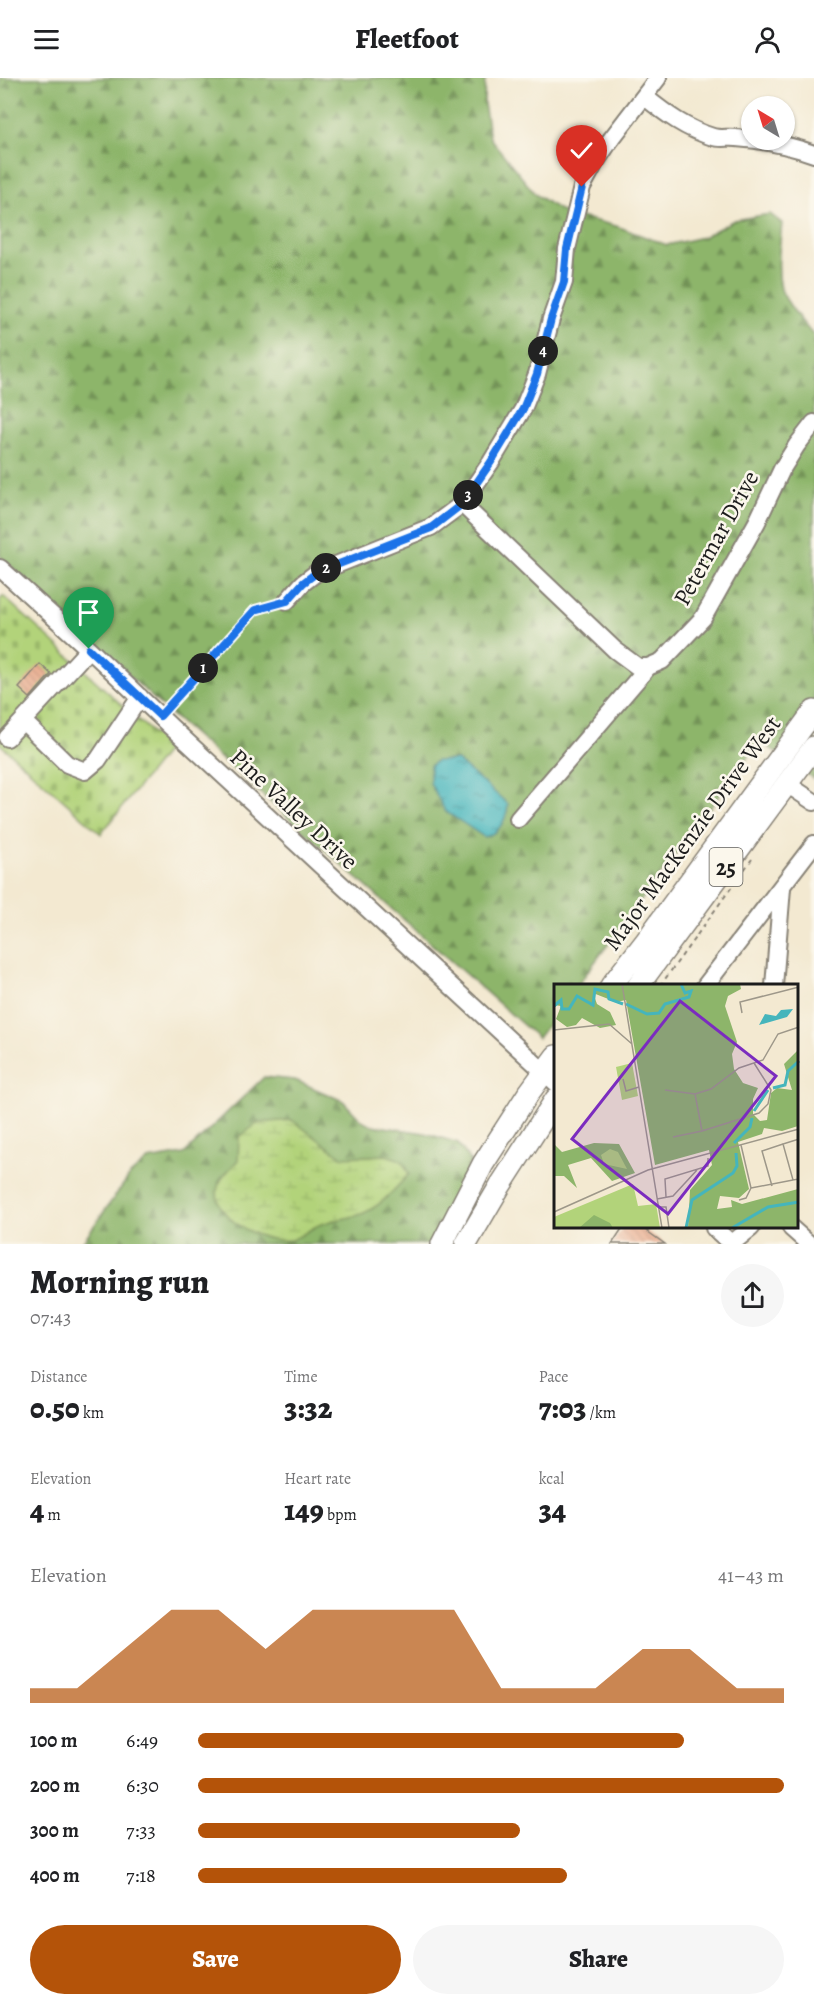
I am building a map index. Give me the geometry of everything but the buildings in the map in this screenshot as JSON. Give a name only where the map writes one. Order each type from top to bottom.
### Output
[{"type":"main road","name":"Major MacKenzie Drive West","points":[[613,984],[814,711]]},
{"type":"main road","name":"Major MacKenzie Drive West","points":[[639,984],[814,747]]},
{"type":"main road","points":[[442,1244],[483,1164],[528,1094],[552,1071]]},
{"type":"main road","points":[[466,1244],[505,1177],[554,1102]]},
{"type":"street","points":[[287,601],[303,583],[316,573],[431,528],[462,504],[523,409],[537,374],[551,319],[564,282],[567,249],[582,187],[604,149],[658,78]]},
{"type":"street","points":[[645,97],[670,117],[691,129],[716,137],[775,143],[814,154]]},
{"type":"street","name":"Petermar Drive","points":[[518,819],[648,667],[662,661],[703,618],[757,522],[782,469],[814,423]]},
{"type":"street","points":[[462,504],[615,650],[638,667],[648,667]]},
{"type":"street","name":"Pine Valley Drive","points":[[0,568],[552,1071]]},
{"type":"street","points":[[7,738],[89,649]]},
{"type":"street","points":[[23,721],[66,764],[85,771],[98,760],[140,697]]},
{"type":"street","points":[[788,784],[814,802]]},
{"type":"street","points":[[707,984],[814,844]]},
{"type":"street","points":[[774,984],[782,888]]},
{"type":"street","points":[[716,1229],[731,1244],[749,1229]]},
{"type":"street","points":[[794,1229],[809,1244]]},
{"type":"path","points":[[160,716],[255,610],[287,601]]},
{"type":"path","points":[[661,984],[754,858]]},
{"type":"green space","points":[[0,78],[485,78],[484,104],[490,138],[536,195],[564,213],[616,226],[667,245],[703,237],[734,220],[770,214],[782,223],[779,248],[781,289],[814,336],[814,779],[760,741],[578,984],[554,984],[554,1017],[538,1038],[166,710],[0,556]]},
{"type":"green space","points":[[3,596],[169,748],[101,834],[0,744],[0,600]]},
{"type":"green space","points":[[264,1077],[295,1080],[343,1101],[360,1119],[371,1125],[425,1133],[458,1143],[471,1162],[444,1228],[434,1244],[81,1244],[130,1175],[148,1160],[184,1154]]},
{"type":"green space","points":[[292,1120],[342,1157],[386,1155],[401,1160],[409,1174],[382,1201],[364,1213],[324,1223],[291,1240],[257,1235],[225,1214],[219,1204],[217,1189],[224,1176],[238,1160],[239,1137],[258,1123]]},
{"type":"water","points":[[457,760],[508,804],[502,825],[490,835],[484,837],[445,811],[430,783],[430,766],[436,761]]},
{"type":"route","points":[[89,649],[160,716],[255,610],[287,601],[303,583],[316,573],[431,528],[462,504],[523,409],[537,374],[551,319],[564,282],[567,249],[582,187]]}]
